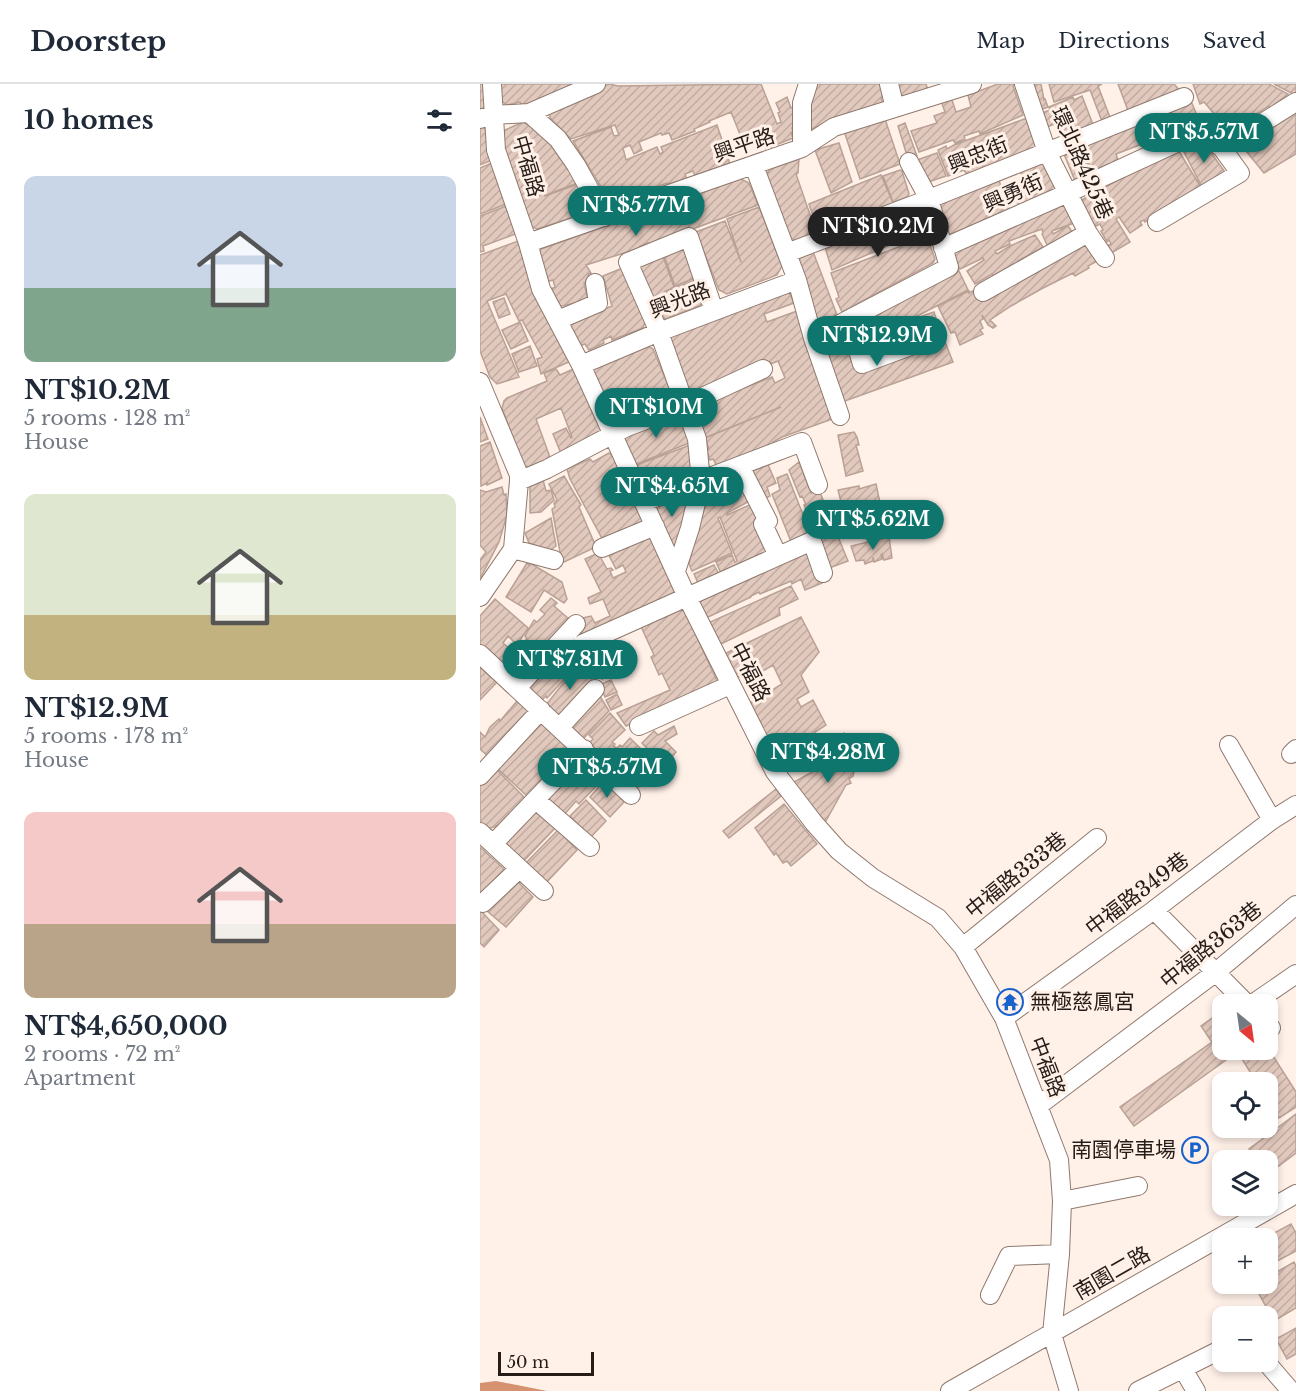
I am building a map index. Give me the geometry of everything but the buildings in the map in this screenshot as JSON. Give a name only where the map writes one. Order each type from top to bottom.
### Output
[{"type":"street","name":"中福路","points":[[492,84],[487,117],[541,289],[581,365],[687,597],[774,772],[839,851],[873,878],[938,918],[963,947],[1004,1018],[1059,1161],[1062,1201],[1060,1254],[1052,1334],[1069,1391]]},
{"type":"street","points":[[487,117],[529,113],[596,84]]},
{"type":"street","points":[[802,148],[802,103],[808,84]]},
{"type":"street","points":[[889,84],[895,108]]},
{"type":"street","name":"興平路","points":[[528,243],[802,148],[834,127],[972,84]]},
{"type":"street","name":"環北路425巷","points":[[1024,84],[1047,152],[1088,233],[1105,258]]},
{"type":"street","name":"興忠街","points":[[787,253],[1184,97]]},
{"type":"street","points":[[1157,222],[1240,173],[1222,148],[1296,102]]},
{"type":"street","points":[[529,113],[558,139],[576,165],[605,217]]},
{"type":"street","name":"興勇街","points":[[943,248],[1200,132],[1222,148]]},
{"type":"street","points":[[813,338],[949,267],[929,199],[909,162]]},
{"type":"street","points":[[754,166],[797,280],[813,338],[840,416]]},
{"type":"street","points":[[983,292],[1088,233]]},
{"type":"street","points":[[676,571],[690,528],[701,482],[697,439],[659,332],[628,262],[689,237],[714,311]]},
{"type":"street","name":"興光路","points":[[581,365],[659,332],[797,280]]},
{"type":"street","points":[[558,320],[598,303],[595,283]]},
{"type":"street","points":[[849,320],[862,364],[932,338]]},
{"type":"street","points":[[519,481],[627,427],[686,405],[763,369]]},
{"type":"street","points":[[480,382],[519,475],[513,549],[480,597]]},
{"type":"street","points":[[644,502],[802,442],[818,485]]},
{"type":"street","points":[[740,466],[768,521],[763,524],[778,556]]},
{"type":"street","points":[[602,548],[655,526]]},
{"type":"street","points":[[582,644],[812,541],[823,573]]},
{"type":"street","points":[[513,549],[554,560]]},
{"type":"street","points":[[517,688],[576,624]]},
{"type":"street","points":[[480,654],[631,795]]},
{"type":"street","points":[[639,726],[730,685]]},
{"type":"street","points":[[560,727],[595,689]]},
{"type":"street","points":[[486,770],[541,710]]},
{"type":"street","points":[[1229,746],[1272,820]]},
{"type":"street","points":[[544,891],[487,838],[536,800],[584,749]]},
{"type":"street","points":[[536,800],[590,847]]},
{"type":"street","name":"中福路349巷","points":[[1004,1018],[1154,910],[1272,820],[1296,805]]},
{"type":"street","name":"中福路333巷","points":[[963,947],[1097,838]]},
{"type":"street","points":[[483,903],[519,868]]},
{"type":"street","name":"中福路363巷","points":[[1038,1106],[1215,972],[1296,905]]},
{"type":"street","points":[[1154,910],[1238,994]]},
{"type":"street","points":[[1266,994],[1296,974]]},
{"type":"street","points":[[1062,1201],[1138,1186]]},
{"type":"street","name":"南園二路","points":[[950,1391],[1296,1194]]},
{"type":"street","points":[[990,1295],[1009,1256],[1060,1254]]},
{"type":"street","points":[[1138,1391],[1212,1354]]},
{"type":"street","points":[[1183,1369],[1196,1391]]},
{"type":"street","points":[[1275,1372],[1291,1391]]},
{"type":"shaded area","points":[[496,1381],[547,1391],[480,1391],[480,1383]]},
{"type":"place","name":"無極慈鳳宮","points":[[1010,1002]]},
{"type":"place","name":"南園停車場","points":[[1195,1150]]}]
